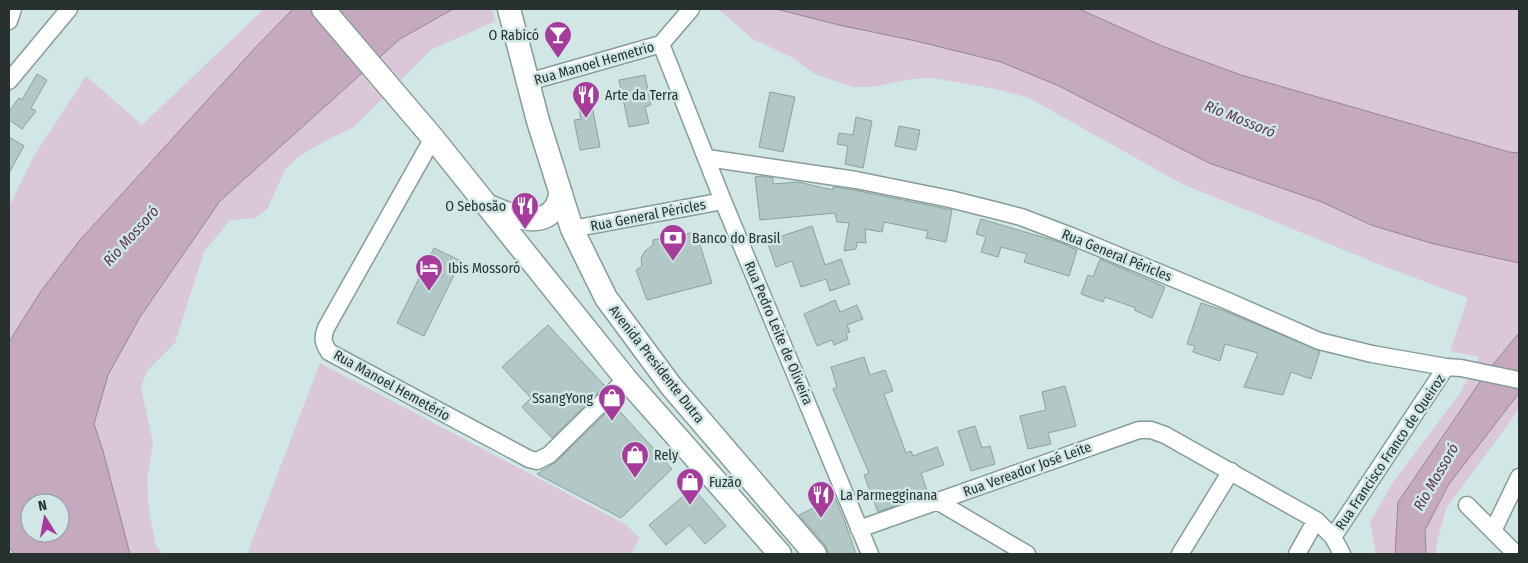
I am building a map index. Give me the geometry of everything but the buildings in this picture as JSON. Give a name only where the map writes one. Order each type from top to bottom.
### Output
[{"type":"main road","points":[[323,9],[416,117],[626,379],[780,554]]},
{"type":"main road","name":"Avenida Presidente Dutra","points":[[509,9],[538,121],[572,229],[606,298],[671,386],[815,554]]},
{"type":"main road","points":[[486,204],[517,218],[535,219],[547,215],[554,208],[561,193]]},
{"type":"main road","points":[[649,406],[671,386]]},
{"type":"street","points":[[9,21],[13,9]]},
{"type":"street","points":[[9,81],[69,9]]},
{"type":"street","points":[[661,44],[691,9]]},
{"type":"street","name":"Rua Manoel Hemetrio","points":[[528,82],[661,44]]},
{"type":"street","name":"Rua Pedro Leite de Oliveira","points":[[661,44],[723,201],[870,554]]},
{"type":"street","name":"Rua Manoel Hemetério","points":[[433,138],[326,328],[323,335],[324,344],[329,352],[529,460],[537,461],[548,455],[626,379]]},
{"type":"street","name":"Rua General Péricles","points":[[706,158],[856,180],[950,199],[1013,215],[1134,262],[1319,341],[1372,354],[1519,380]]},
{"type":"street","name":"Rua General Péricles","points":[[572,229],[723,201]]},
{"type":"street","name":"Rua Francisco Franco de Queiroz","points":[[1333,537],[1454,367]]},
{"type":"street","name":"Rua Vereador José Leite","points":[[859,529],[1139,430],[1152,430],[1166,435],[1231,471]]},
{"type":"street","points":[[1180,554],[1231,471],[1316,520],[1333,537],[1342,554]]},
{"type":"street","points":[[1493,530],[1519,477]]},
{"type":"street","points":[[937,501],[1027,554]]},
{"type":"street","points":[[1467,505],[1516,554]]},
{"type":"street","points":[[1297,554],[1316,520]]},
{"type":"shaded area","points":[[264,9],[293,9],[254,49],[80,240],[41,291],[9,342],[9,207],[34,156],[86,76],[142,125]]},
{"type":"shaded area","points":[[453,9],[492,9],[495,21],[431,50],[354,127],[298,157],[285,170],[267,209],[255,218],[230,220],[204,252],[175,343],[147,371],[141,387],[153,443],[147,479],[149,512],[156,545],[162,554],[130,554],[94,424],[108,375],[140,317],[220,201],[400,39]]},
{"type":"shaded area","points":[[718,9],[776,9],[1001,62],[1059,86],[1209,163],[1322,202],[1371,225],[1434,244],[1519,263],[1519,333],[1486,373],[1398,502],[1395,554],[1376,554],[1370,522],[1393,482],[1460,393],[1479,357],[1450,351],[1468,298],[1386,267],[1182,184],[1029,98],[996,89],[933,78],[912,79],[873,87],[853,87],[815,74],[790,56],[754,40]]},
{"type":"shaded area","points":[[1079,9],[1519,9],[1519,153],[1509,152],[1241,75],[1162,46]]},
{"type":"shaded area","points":[[320,363],[625,524],[640,538],[631,554],[247,554]]},
{"type":"shaded area","points":[[1519,393],[1519,409],[1446,509],[1437,542],[1436,554],[1426,554],[1425,530],[1449,484]]},
{"type":"water","name":"Rio Mossoró","points":[[293,9],[453,9],[400,39],[220,201],[140,317],[108,375],[94,424],[130,554],[14,554],[9,547],[9,342],[41,291],[80,240],[254,49]]},
{"type":"water","name":"Rio Mossoró","points":[[776,9],[1079,9],[1162,46],[1241,75],[1509,152],[1519,153],[1519,263],[1434,244],[1371,225],[1322,202],[1209,163],[1059,86],[1001,62]]},
{"type":"water","name":"Rio Mossoró","points":[[1519,333],[1519,393],[1449,484],[1425,530],[1426,554],[1395,554],[1398,502],[1486,373]]},
{"type":"place","name":"O Rabicó","points":[[558,59]]},
{"type":"place","name":"Arte da Terra","points":[[586,119]]},
{"type":"place","name":"O Sebosão","points":[[525,230]]},
{"type":"place","name":"Banco do Brasil","points":[[673,262]]},
{"type":"place","name":"Ibis Mossoró","points":[[429,292]]},
{"type":"place","name":"SsangYong","points":[[612,422]]},
{"type":"place","name":"Rely","points":[[635,479]]},
{"type":"place","name":"Fuzão","points":[[690,506]]},
{"type":"place","name":"La Parmegginana","points":[[821,519]]}]
